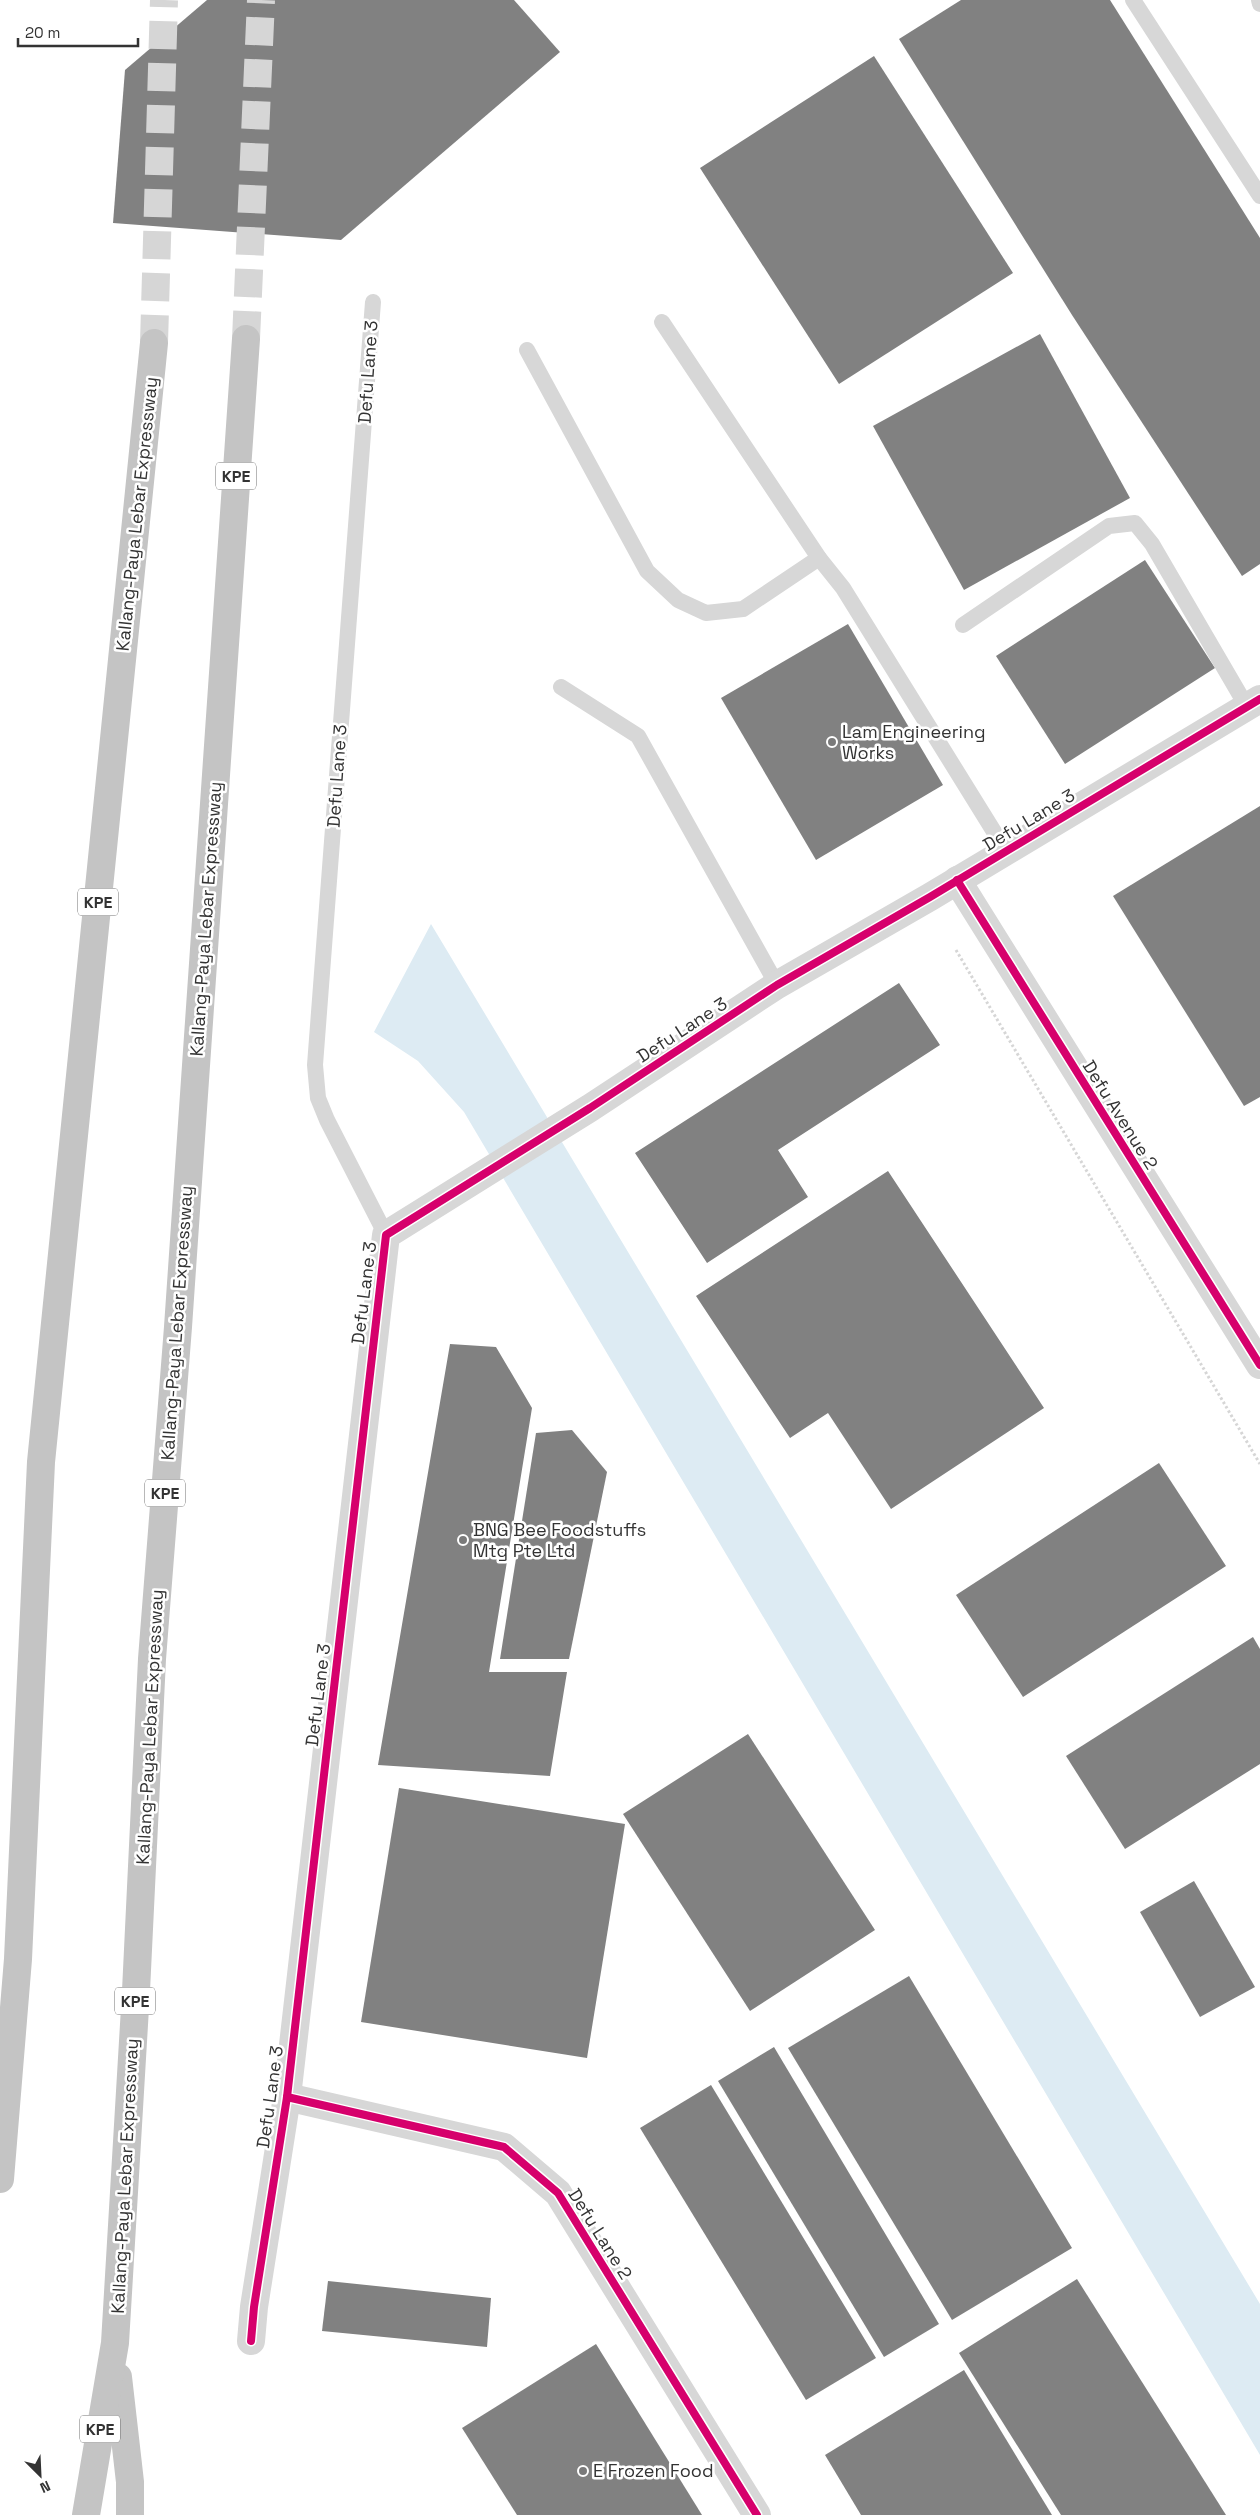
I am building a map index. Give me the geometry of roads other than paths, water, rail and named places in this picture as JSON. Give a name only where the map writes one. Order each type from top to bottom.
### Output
[{"type":"highway","name":"Kallang-Paya Lebar Expressway","points":[[86,2515],[115,2343],[136,1990],[152,1658],[179,1317],[246,339]]},
{"type":"highway","name":"Kallang-Paya Lebar Expressway","points":[[0,2179],[18,1959],[41,1462],[154,343]]},
{"type":"highway","points":[[115,2343],[130,2482],[130,2515]]},
{"type":"street","name":"Defu Lane 3","points":[[251,2341],[254,2307],[287,2097],[386,1235],[470,1180],[590,1108],[777,985],[1254,703]]},
{"type":"street","name":"Defu Avenue 2","points":[[957,880],[1260,1365]]},
{"type":"street","name":"Defu Lane 2","points":[[287,2097],[504,2147],[558,2193],[757,2515]]},
{"type":"lane","points":[[1133,0],[1260,196]]},
{"type":"lane","points":[[1259,0],[1260,4]]},
{"type":"lane","name":"Defu Lane 3","points":[[373,302],[315,1065],[318,1098],[386,1235]]},
{"type":"lane","points":[[662,322],[819,558],[843,588],[1006,851]]},
{"type":"lane","points":[[527,350],[647,571],[678,600],[706,613],[743,609],[819,558]]},
{"type":"lane","points":[[963,625],[1109,526],[1135,523],[1152,544],[1254,703]]},
{"type":"lane","points":[[561,687],[638,736],[777,985]]},
{"type":"tunnel","points":[[154,343],[164,0]]},
{"type":"tunnel","points":[[246,339],[261,0]]},
{"type":"place","name":"Lam Engineering Works","points":[[832,742]]},
{"type":"place","name":"BNG Bee Foodstuffs Mtg Pte Ltd","points":[[463,1540]]},
{"type":"place","name":"E Frozen Food","points":[[583,2471]]}]
